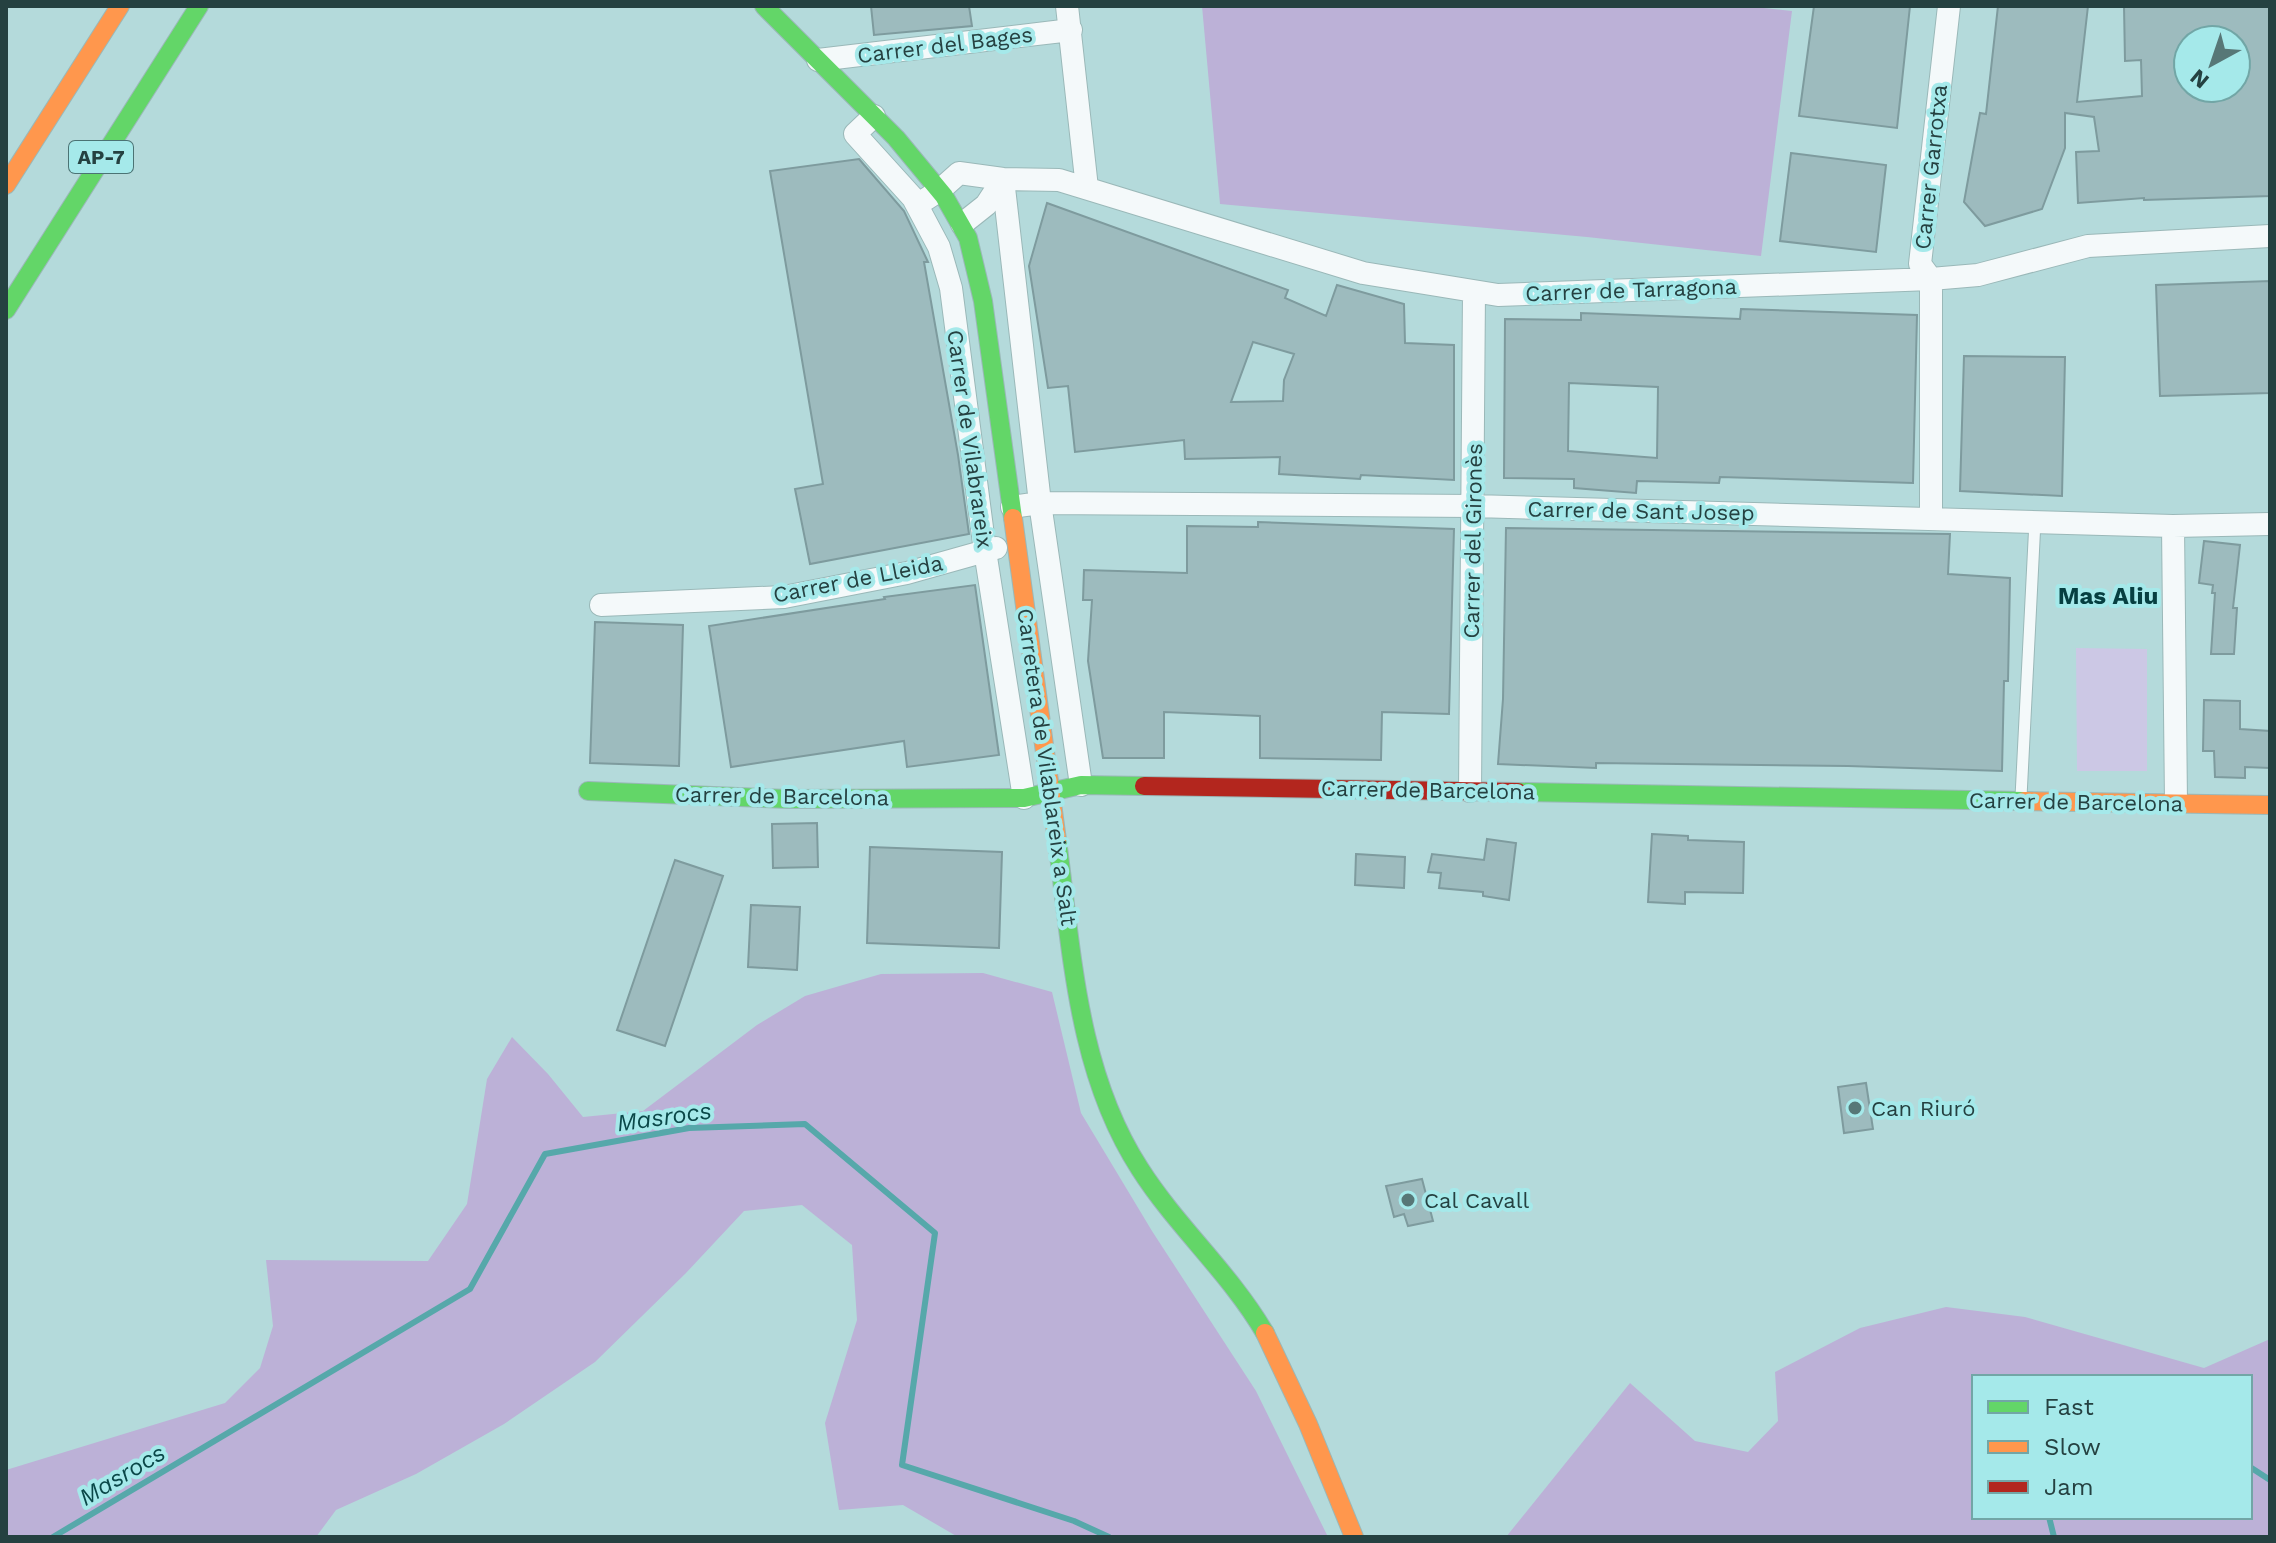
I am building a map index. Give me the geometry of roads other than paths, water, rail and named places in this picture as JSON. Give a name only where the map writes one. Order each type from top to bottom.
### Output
[{"type":"main road","name":"AP-7","points":[[6,185],[120,6]]},
{"type":"main road","name":"AP-7","points":[[6,310],[199,6]]},
{"type":"main road","name":"Carretera de Vilablareix a Salt","points":[[764,6],[909,154],[940,190],[962,224],[976,262],[983,301],[1086,1044],[1103,1098],[1131,1157],[1153,1190],[1228,1277],[1278,1357],[1354,1537]]},
{"type":"main road","name":"Carrer de Barcelona","points":[[588,791],[788,799],[1024,798],[1081,785],[2270,805]]},
{"type":"street","points":[[1067,6],[1087,188]]},
{"type":"street","name":"Carrer Garrotxa","points":[[1931,518],[1931,279],[1920,264],[1949,6]]},
{"type":"street","name":"Carrer del Bages","points":[[818,60],[1071,30]]},
{"type":"street","name":"Carrer de Vilabrareix","points":[[874,116],[855,134],[917,205],[939,247],[951,288],[985,551],[1024,798]]},
{"type":"street","name":"Carrer de Tarragona","points":[[909,154],[959,173],[1003,179],[1059,180],[1363,273],[1498,295],[1931,279],[1978,275],[2088,246],[2270,236]]},
{"type":"street","points":[[917,205],[959,173]]},
{"type":"street","points":[[962,224],[986,205],[1003,179]]},
{"type":"street","points":[[1003,179],[1040,503],[1081,785]]},
{"type":"street","name":"Carrer del Gironès","points":[[1470,791],[1474,292]]},
{"type":"street","name":"Carrer de Sant Josep","points":[[1012,507],[1040,503],[1474,506],[2173,526],[2270,524]]},
{"type":"street","points":[[2173,526],[2176,803]]},
{"type":"street","name":"Carrer de Lleida","points":[[601,605],[784,597],[907,573],[1017,542]]},
{"type":"lane","points":[[2021,801],[2035,521]]},
{"type":"waterway","name":"Masrocs","points":[[53,1537],[470,1289],[545,1154],[689,1128],[805,1124],[935,1233],[902,1465],[1074,1521],[1109,1537]]},
{"type":"waterway","name":"Masrocs","points":[[2252,1468],[2270,1480]]},
{"type":"waterway","name":"Masrocs","points":[[2050,1519],[2054,1537]]},
{"type":"place","name":"Can Riuró","points":[[1855,1108]]},
{"type":"place","name":"Cal Cavall","points":[[1408,1200]]},
{"type":"district","name":"Mas Aliu","points":[[2108,596]]}]
